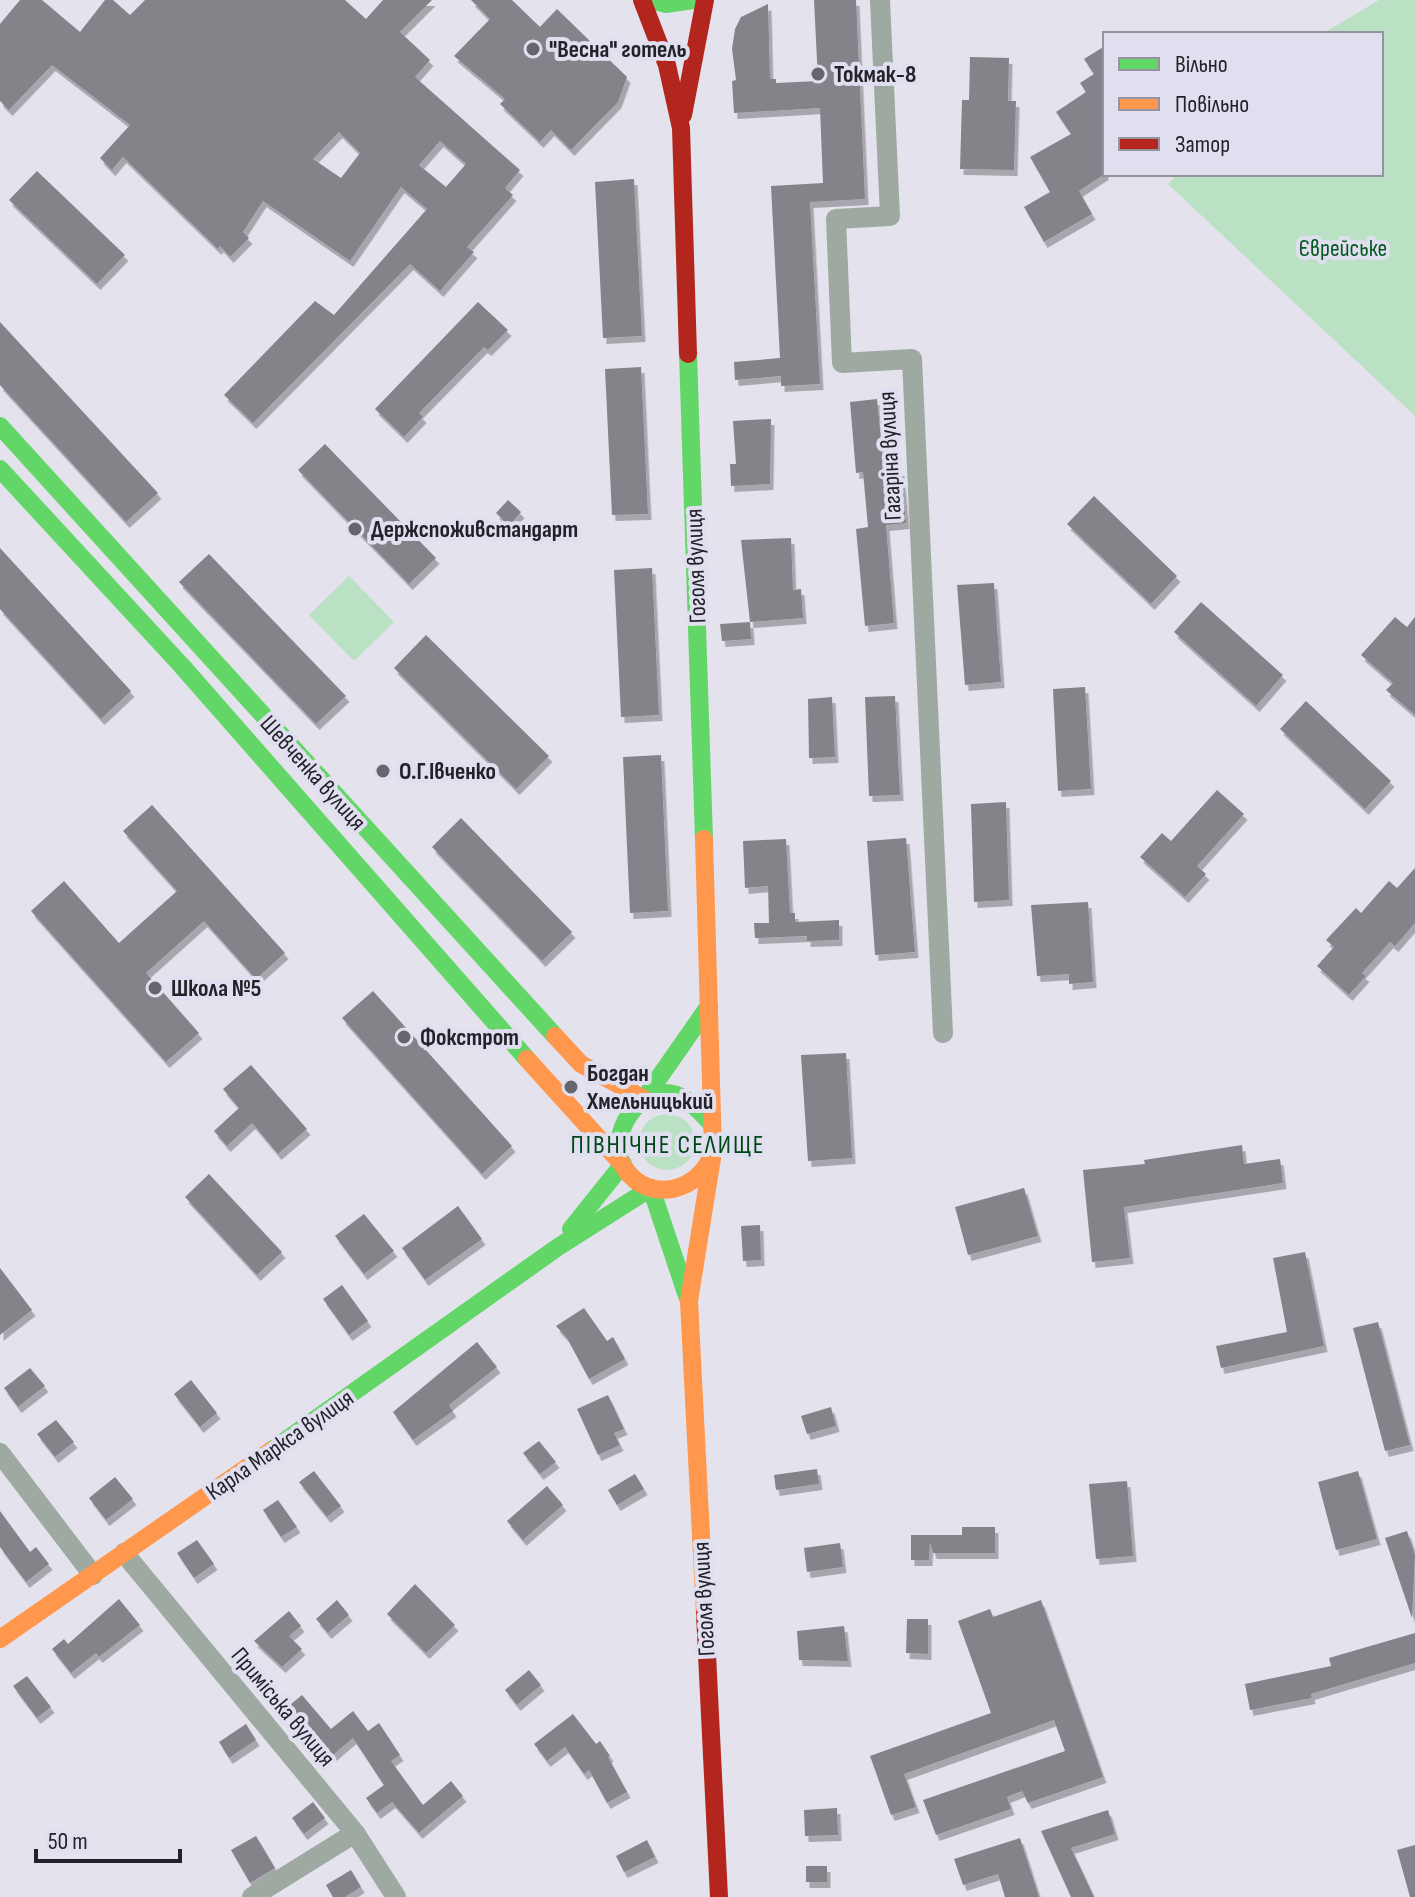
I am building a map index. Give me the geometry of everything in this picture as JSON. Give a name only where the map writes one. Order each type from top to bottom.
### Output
[{"type":"street","name":"Гоголя вулиця","points":[[642,0],[667,65],[681,128],[712,1157],[711,1181],[689,1301],[719,1897]]},
{"type":"street","points":[[650,0],[666,4],[693,0]]},
{"type":"street","name":"Гоголя вулиця","points":[[681,128],[705,0]]},
{"type":"street","name":"Гагаріна вулиця","points":[[880,0],[890,216],[836,219],[842,363],[912,359],[943,1033]]},
{"type":"street","name":"Шевченка вулиця","points":[[0,426],[143,581],[323,785],[581,1064],[644,1099]]},
{"type":"street","name":"Шевченка вулиця","points":[[0,469],[122,601],[553,1089],[623,1164]]},
{"type":"street","points":[[122,601],[143,581]]},
{"type":"street","points":[[709,1005],[644,1099],[626,1116],[618,1139],[623,1164],[630,1175],[651,1188],[676,1190],[688,1185],[698,1178],[712,1157]]},
{"type":"street","points":[[644,1099],[656,1095],[681,1096],[702,1110],[711,1123]]},
{"type":"street","name":"Карла Маркса вулиця","points":[[558,1247],[623,1164]]},
{"type":"street","name":"Гоголя вулиця","points":[[651,1188],[689,1301]]},
{"type":"street","name":"Карла Маркса вулиця","points":[[0,1639],[437,1336],[558,1247],[651,1188]]},
{"type":"street","points":[[0,1453],[93,1575]]},
{"type":"street","name":"Приміська вулиця","points":[[124,1553],[355,1833],[396,1897]]},
{"type":"street","points":[[252,1897],[355,1833]]},
{"type":"green space","name":"Єврейське","points":[[1379,0],[1415,0],[1415,416],[1168,184],[1176,176],[1383,176],[1383,32],[1325,32]]},
{"type":"green space","points":[[349,576],[394,622],[354,661],[309,615]]},
{"type":"green space","points":[[667,1114],[686,1123],[695,1142],[686,1161],[667,1170],[648,1161],[639,1142],[648,1123]]},
{"type":"building","points":[[20,0],[42,0],[80,32],[105,0],[113,0],[130,15],[145,0],[345,0],[366,19],[383,0],[432,0],[400,32],[430,60],[415,77],[520,170],[505,188],[513,195],[467,247],[474,252],[440,291],[410,264],[253,423],[224,395],[315,301],[334,315],[427,209],[401,187],[350,261],[263,201],[243,232],[249,238],[230,257],[123,157],[112,170],[100,158],[130,125],[52,65],[9,110],[0,101],[0,24]],"holes":[[[339,132],[360,153],[341,178],[313,159]],[[440,141],[466,164],[446,187],[419,165]]]},
{"type":"building","points":[[471,0],[512,0],[540,27],[557,9],[627,77],[618,102],[571,150],[551,130],[540,142],[500,104],[505,99],[454,56],[490,19]]},
{"type":"building","points":[[814,0],[856,0],[865,199],[810,202],[820,384],[781,386],[781,376],[735,380],[734,362],[780,358],[771,186],[823,183],[820,108],[734,113],[732,81],[736,80],[732,49],[735,29],[741,17],[768,4],[770,79],[776,79],[776,83],[818,81]]},
{"type":"building","points":[[1103,47],[1103,175],[1079,191],[1092,214],[1044,242],[1024,207],[1050,192],[1030,157],[1071,134],[1056,112],[1086,92],[1080,83],[1094,74],[1084,59]]},
{"type":"building","points":[[970,57],[1009,58],[1008,101],[1016,101],[1014,170],[960,169],[962,100],[969,100]]},
{"type":"building","points":[[37,171],[125,255],[97,284],[9,200]]},
{"type":"building","points":[[634,179],[642,336],[603,338],[595,182]]},
{"type":"building","points":[[478,302],[508,330],[488,350],[484,347],[419,413],[423,417],[404,437],[375,409]]},
{"type":"building","points":[[0,322],[158,493],[126,522],[0,385]]},
{"type":"building","points":[[641,367],[648,514],[612,515],[605,369]]},
{"type":"building","points":[[877,399],[884,471],[901,470],[906,523],[886,525],[894,623],[865,626],[856,529],[868,527],[863,472],[856,473],[850,402]]},
{"type":"building","points":[[771,419],[770,484],[731,486],[730,464],[736,464],[733,421]]},
{"type":"building","points":[[325,444],[436,558],[409,584],[298,470]]},
{"type":"building","points":[[1094,496],[1177,576],[1151,604],[1067,524]]},
{"type":"building","points":[[508,500],[521,512],[509,526],[496,513]]},
{"type":"building","points":[[791,538],[793,590],[801,589],[803,618],[750,622],[741,540]]},
{"type":"building","points":[[0,548],[131,691],[101,719],[0,609]]},
{"type":"building","points":[[209,554],[346,696],[316,724],[179,582]]},
{"type":"building","points":[[652,568],[659,715],[621,717],[614,570]]},
{"type":"building","points":[[994,583],[1001,682],[965,685],[957,585]]},
{"type":"building","points":[[1201,602],[1283,675],[1256,706],[1174,632]]},
{"type":"building","points":[[1395,617],[1407,627],[1415,617],[1415,715],[1386,690],[1393,683],[1361,655]]},
{"type":"building","points":[[750,622],[751,639],[722,641],[720,624]]},
{"type":"building","points":[[426,635],[549,756],[516,789],[394,668]]},
{"type":"building","points":[[1085,687],[1091,789],[1058,791],[1053,689]]},
{"type":"building","points":[[895,696],[900,795],[869,796],[865,697]]},
{"type":"building","points":[[832,697],[835,757],[809,758],[808,699]]},
{"type":"building","points":[[1306,701],[1391,781],[1365,809],[1280,729]]},
{"type":"building","points":[[661,755],[668,911],[630,913],[623,757]]},
{"type":"building","points":[[1217,790],[1244,814],[1197,866],[1206,874],[1185,897],[1140,857],[1162,833],[1171,841]]},
{"type":"building","points":[[1006,802],[1009,900],[974,902],[971,804]]},
{"type":"building","points":[[152,805],[285,953],[256,979],[204,921],[146,973],[199,1033],[166,1062],[31,911],[64,881],[119,943],[177,891],[123,831]]},
{"type":"building","points":[[461,818],[572,932],[542,961],[432,847]]},
{"type":"building","points":[[906,838],[915,952],[875,955],[867,841]]},
{"type":"building","points":[[786,839],[790,913],[795,913],[795,922],[839,920],[839,940],[807,941],[807,936],[755,938],[754,923],[769,923],[768,886],[745,888],[743,841]]},
{"type":"building","points":[[1415,868],[1415,923],[1395,946],[1390,942],[1362,973],[1366,976],[1349,995],[1317,966],[1334,947],[1326,940],[1356,908],[1361,913],[1389,881],[1397,888]]},
{"type":"building","points":[[1088,902],[1093,982],[1069,984],[1069,974],[1037,976],[1031,905]]},
{"type":"building","points":[[373,991],[512,1146],[482,1174],[342,1018]]},
{"type":"building","points":[[846,1053],[852,1158],[808,1161],[801,1055]]},
{"type":"building","points":[[251,1065],[307,1129],[278,1154],[252,1123],[227,1146],[214,1131],[239,1108],[223,1089]]},
{"type":"building","points":[[1242,1145],[1244,1164],[1280,1159],[1283,1183],[1124,1207],[1130,1258],[1092,1262],[1083,1170],[1145,1164],[1144,1160]]},
{"type":"building","points":[[209,1174],[282,1252],[257,1275],[185,1197]]},
{"type":"building","points":[[1024,1188],[1038,1236],[968,1255],[955,1207]]},
{"type":"building","points":[[458,1206],[482,1239],[425,1280],[402,1248]]},
{"type":"building","points":[[364,1214],[394,1251],[364,1274],[335,1236]]},
{"type":"building","points":[[760,1225],[761,1260],[743,1261],[741,1226]]},
{"type":"building","points":[[1305,1252],[1324,1346],[1221,1368],[1216,1346],[1287,1332],[1273,1258]]},
{"type":"building","points":[[0,1268],[32,1310],[0,1335]]},
{"type":"building","points":[[342,1285],[368,1321],[349,1335],[323,1299]]},
{"type":"building","points":[[584,1308],[607,1341],[613,1337],[625,1359],[589,1379],[567,1338],[556,1326]]},
{"type":"building","points":[[1378,1322],[1410,1445],[1385,1451],[1353,1328]]},
{"type":"building","points":[[477,1342],[497,1367],[449,1405],[453,1411],[413,1440],[393,1412]]},
{"type":"building","points":[[30,1368],[45,1386],[18,1407],[4,1388]]},
{"type":"building","points":[[191,1380],[217,1413],[200,1427],[174,1394]]},
{"type":"building","points":[[608,1395],[624,1429],[614,1433],[620,1445],[598,1455],[577,1409]]},
{"type":"building","points":[[831,1407],[836,1426],[807,1434],[801,1416]]},
{"type":"building","points":[[56,1420],[74,1442],[55,1457],[37,1434]]},
{"type":"building","points":[[539,1441],[556,1462],[540,1474],[523,1453]]},
{"type":"building","points":[[817,1469],[819,1484],[776,1490],[774,1475]]},
{"type":"building","points":[[314,1471],[341,1506],[327,1517],[299,1482]]},
{"type":"building","points":[[1358,1471],[1377,1539],[1336,1550],[1318,1482]]},
{"type":"building","points":[[635,1474],[644,1489],[617,1505],[608,1490]]},
{"type":"building","points":[[115,1477],[133,1499],[106,1520],[89,1498]]},
{"type":"building","points":[[1127,1481],[1133,1556],[1096,1559],[1089,1484]]},
{"type":"building","points":[[547,1486],[563,1505],[523,1540],[507,1521]]},
{"type":"building","points":[[278,1500],[297,1527],[281,1537],[263,1510]]},
{"type":"building","points":[[0,1511],[30,1552],[36,1547],[49,1564],[26,1582],[0,1547]]},
{"type":"building","points":[[962,1527],[995,1527],[995,1553],[933,1553],[930,1542],[929,1560],[911,1560],[911,1535],[962,1535]]},
{"type":"building","points":[[1407,1531],[1415,1555],[1412,1618],[1385,1538]]},
{"type":"building","points":[[197,1540],[214,1564],[194,1578],[177,1553]]},
{"type":"building","points":[[840,1543],[843,1567],[807,1572],[804,1548]]},
{"type":"building","points":[[415,1584],[455,1625],[426,1653],[387,1614]]},
{"type":"building","points":[[119,1599],[140,1625],[99,1657],[96,1653],[71,1673],[52,1649],[64,1639],[68,1644]]},
{"type":"building","points":[[337,1600],[349,1615],[328,1633],[316,1619]]},
{"type":"building","points":[[1041,1600],[1103,1777],[1028,1803],[1022,1791],[1007,1797],[1011,1809],[936,1835],[923,1800],[1065,1751],[1054,1720],[904,1774],[916,1807],[891,1815],[870,1756],[991,1713],[958,1621],[990,1609],[993,1617]]},
{"type":"building","points":[[289,1611],[301,1626],[289,1636],[302,1649],[282,1667],[254,1641]]},
{"type":"building","points":[[907,1619],[928,1619],[928,1654],[906,1653]]},
{"type":"building","points":[[844,1626],[848,1661],[799,1660],[797,1631]]},
{"type":"building","points":[[1415,1633],[1415,1663],[1311,1694],[1312,1698],[1250,1710],[1245,1684],[1331,1666],[1329,1658]]},
{"type":"building","points":[[529,1670],[541,1685],[517,1705],[505,1690]]},
{"type":"building","points":[[27,1676],[51,1707],[37,1718],[13,1686]]},
{"type":"building","points":[[302,1695],[331,1729],[353,1711],[368,1731],[379,1723],[400,1755],[391,1761],[423,1805],[451,1781],[463,1796],[419,1833],[392,1802],[377,1813],[366,1798],[384,1785],[353,1738],[333,1755],[303,1718],[297,1723],[285,1709]]},
{"type":"building","points":[[573,1714],[596,1744],[600,1741],[627,1792],[607,1803],[589,1770],[584,1774],[565,1747],[547,1761],[534,1744]]},
{"type":"building","points":[[246,1724],[256,1740],[229,1758],[219,1742]]},
{"type":"building","points":[[313,1802],[325,1818],[304,1834],[292,1818]]},
{"type":"building","points":[[837,1808],[838,1835],[805,1836],[804,1810]]},
{"type":"building","points":[[1108,1810],[1115,1834],[1071,1848],[1094,1897],[1071,1897],[1041,1831]]},
{"type":"building","points":[[256,1836],[275,1868],[250,1883],[231,1850]]},
{"type":"building","points":[[1020,1838],[1039,1897],[1005,1897],[998,1874],[963,1885],[954,1859]]},
{"type":"building","points":[[647,1840],[655,1857],[624,1872],[616,1856]]},
{"type":"building","points":[[1415,1845],[1415,1897],[1410,1897],[1397,1850]]},
{"type":"building","points":[[806,1866],[827,1866],[827,1882],[806,1882]]},
{"type":"building","points":[[351,1870],[361,1887],[345,1897],[333,1897],[326,1885]]},
{"type":"traffic: fast","points":[[650,0],[666,4],[693,0]]},
{"type":"traffic: fast","points":[[688,354],[704,839]]},
{"type":"traffic: fast","points":[[0,426],[555,1036]]},
{"type":"traffic: fast","points":[[0,469],[181,665],[527,1059]]},
{"type":"traffic: fast","points":[[644,1099],[709,1006]]},
{"type":"traffic: fast","points":[[625,1169],[620,1158],[621,1134],[633,1110],[653,1095],[665,1093],[679,1096],[711,1123]]},
{"type":"traffic: fast","points":[[571,1229],[623,1164]]},
{"type":"traffic: fast","points":[[651,1188],[687,1296]]},
{"type":"traffic: fast","points":[[272,1450],[558,1247],[651,1188]]},
{"type":"traffic: slow","points":[[625,1169],[635,1180],[648,1187],[674,1189],[698,1176],[713,1152],[704,839]]},
{"type":"traffic: slow","points":[[555,1036],[581,1064],[644,1099]]},
{"type":"traffic: slow","points":[[527,1059],[622,1164]]},
{"type":"traffic: slow","points":[[705,1614],[689,1301],[712,1158]]},
{"type":"traffic: slow","points":[[0,1639],[272,1450]]},
{"type":"traffic: jam","points":[[642,0],[667,65],[681,128],[688,354]]},
{"type":"traffic: jam","points":[[683,115],[705,0]]},
{"type":"traffic: jam","points":[[705,1614],[719,1897]]},
{"type":"place","name":"\"Весна\" готель","points":[[533,49]]},
{"type":"place","name":"Токмак-8","points":[[818,74]]},
{"type":"place","name":"Держспоживстандарт","points":[[355,529]]},
{"type":"place","name":"О.Г.Івченко","points":[[383,771]]},
{"type":"place","name":"Школа №5","points":[[155,988]]},
{"type":"place","name":"Фокстрот","points":[[404,1037]]},
{"type":"place","name":"Богдан Хмельницький","points":[[571,1087]]},
{"type":"district","name":"ПІВНІЧНЕ СЕЛИЩЕ","points":[[668,1145]]}]
